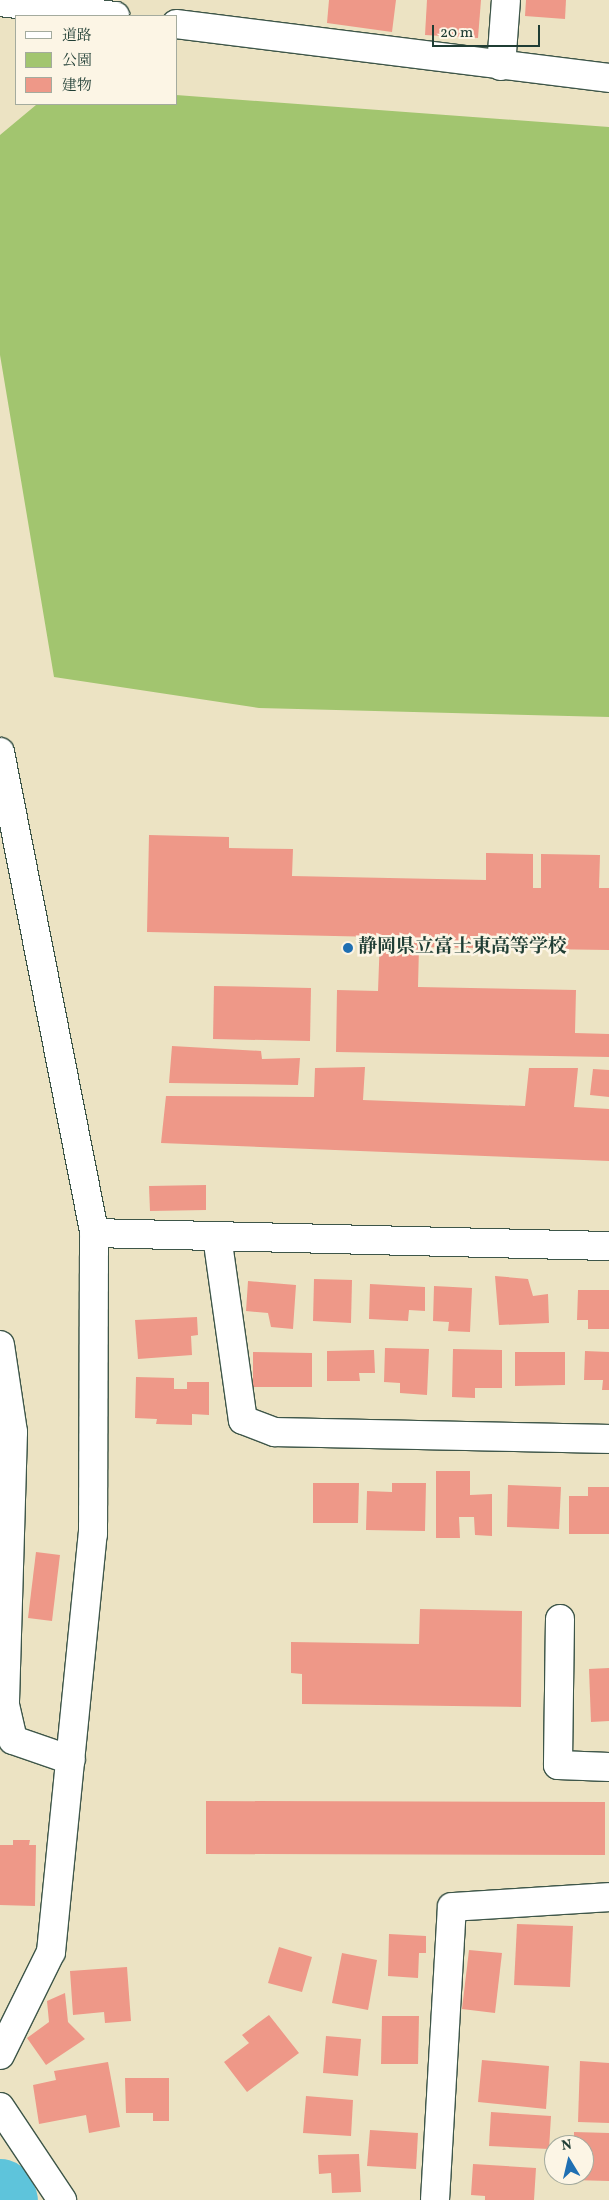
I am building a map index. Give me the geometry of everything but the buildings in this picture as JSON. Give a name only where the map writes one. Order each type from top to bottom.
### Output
[{"type":"street","points":[[501,66],[506,0]]},
{"type":"street","points":[[0,2],[107,15]]},
{"type":"street","points":[[178,24],[609,78]]},
{"type":"street","points":[[0,752],[7,839],[94,1233],[93,1534],[51,1952],[0,2055]]},
{"type":"street","points":[[94,1233],[609,1246]]},
{"type":"street","points":[[217,1236],[243,1420],[275,1432],[609,1439]]},
{"type":"street","points":[[0,1345],[13,1432],[5,1705],[13,1740],[71,1760]]},
{"type":"street","points":[[560,1619],[558,1765],[609,1767]]},
{"type":"street","points":[[435,2200],[452,1907],[609,1897]]},
{"type":"street","points":[[0,2106],[62,2200]]},
{"type":"green space","points":[[178,95],[609,127],[609,717],[259,708],[54,677],[0,355],[0,135],[36,105],[178,105]]},
{"type":"waterway","points":[[0,2191],[5,2200]]},
{"type":"place","name":"静岡県立富士東高等学校","points":[[348,948]]}]
